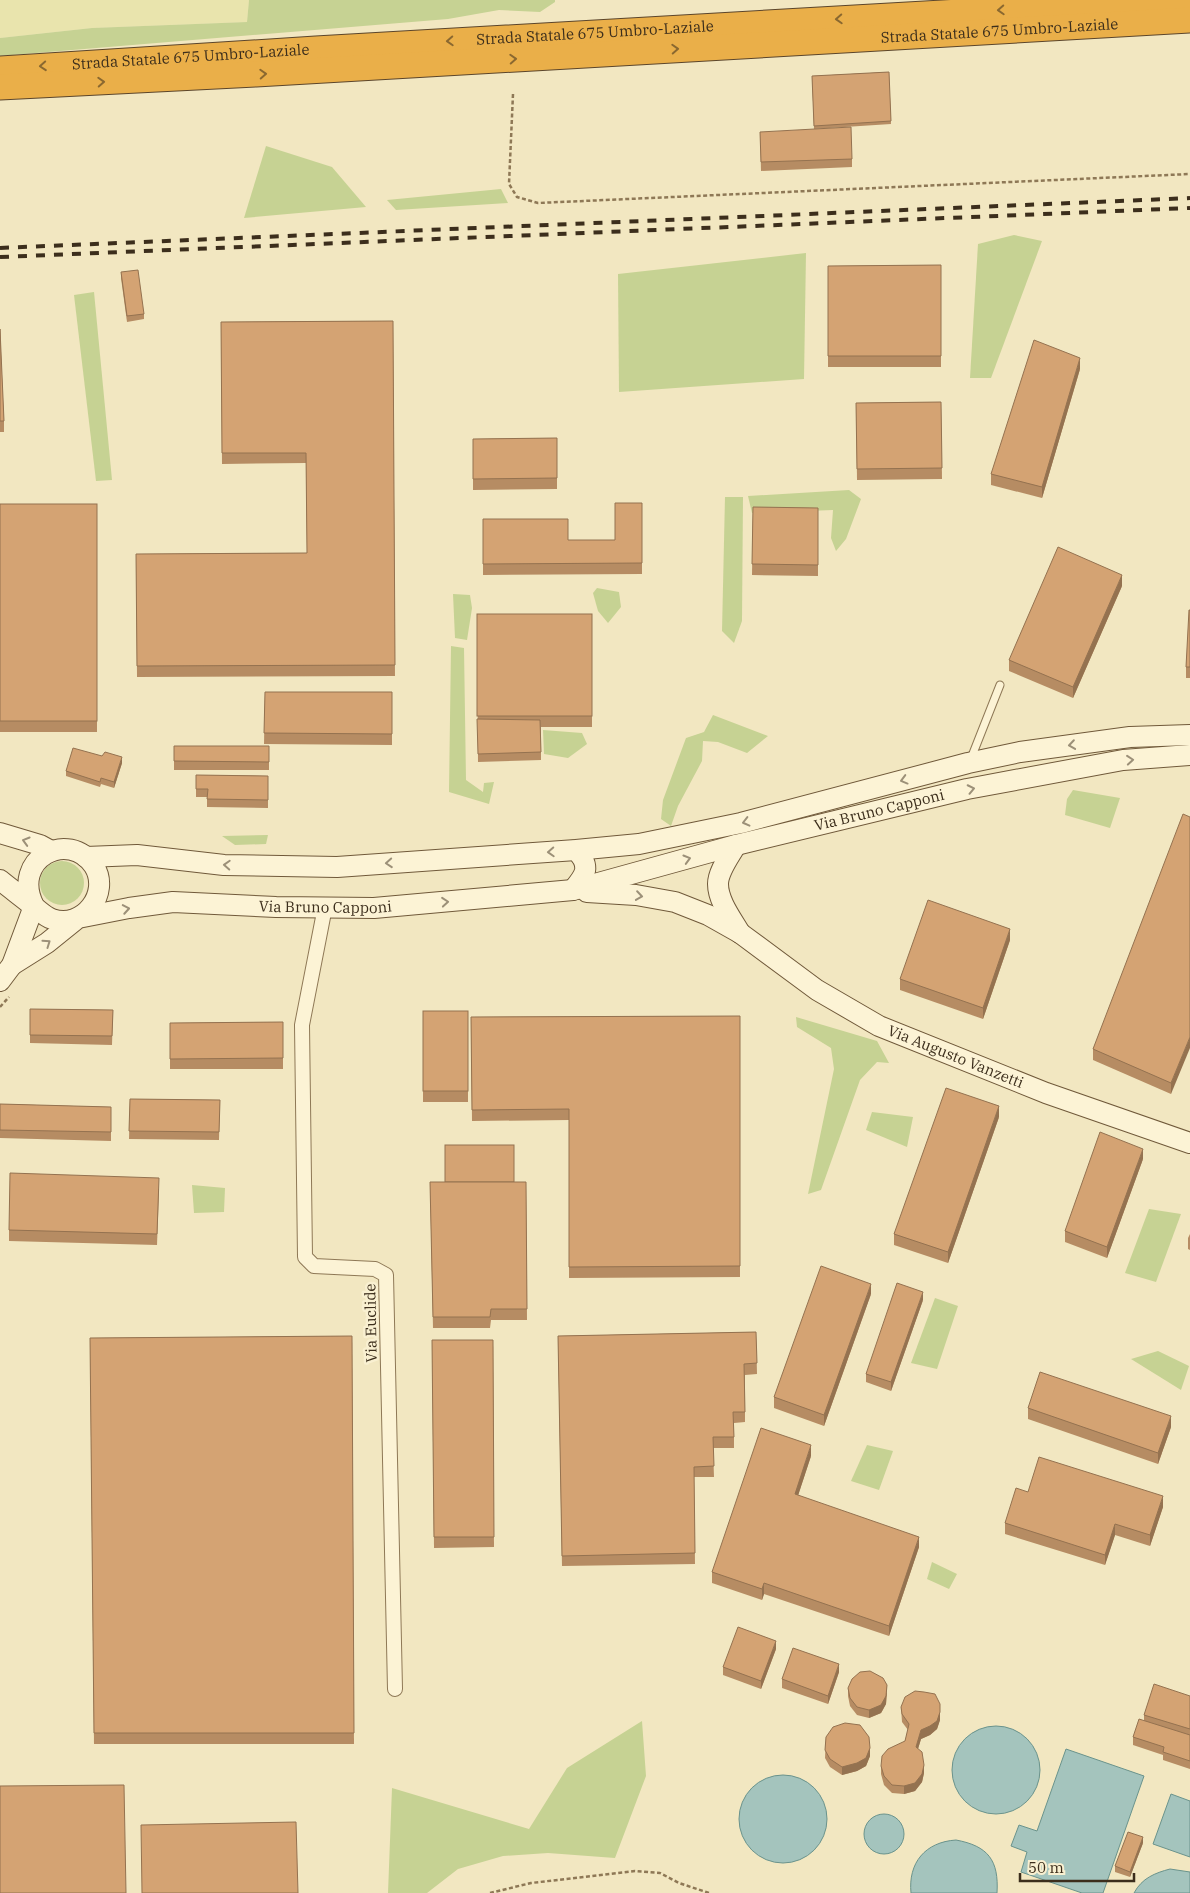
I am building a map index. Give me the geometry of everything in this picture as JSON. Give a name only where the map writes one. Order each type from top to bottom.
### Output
[{"type":"highway","name":"Strada Statale 675 Umbro-Laziale","points":[[0,69],[316,48],[1054,6],[1190,2]]},
{"type":"highway","name":"Strada Statale 675 Umbro-Laziale","points":[[0,87],[1190,20]]},
{"type":"main road","name":"Via Bruno Capponi","points":[[86,857],[137,855],[224,865],[337,867],[640,844],[741,823],[968,763],[1020,752],[1130,737],[1190,735]]},
{"type":"main road","name":"Via Bruno Capponi","points":[[78,918],[173,902],[374,908],[573,890],[736,845],[967,789],[1123,760],[1190,755]]},
{"type":"main road","points":[[0,833],[40,845],[51,852]]},
{"type":"main road","name":"Via Augusto Vanzetti","points":[[736,845],[722,870],[718,883],[720,897],[740,933]]},
{"type":"main road","points":[[6,987],[12,964],[34,906],[28,891],[29,875],[33,865],[41,857],[51,852],[68,849],[86,857],[94,866],[98,877],[99,890],[95,901],[88,911],[48,944],[12,964]]},
{"type":"main road","points":[[573,890],[584,876],[586,870],[584,858],[576,850]]},
{"type":"main road","points":[[0,880],[43,915],[54,920],[66,921],[78,918]]},
{"type":"main road","name":"Via Augusto Vanzetti","points":[[573,890],[636,895],[675,902],[708,915],[740,933],[817,990],[879,1026],[1046,1093],[1190,1143]]},
{"type":"street","name":"Via Euclide","points":[[325,908],[302,1025],[305,1257],[314,1266],[376,1269],[386,1275],[395,1689]]},
{"type":"lane","points":[[968,763],[1000,685]]},
{"type":"path","points":[[513,94],[508,184],[516,197],[538,203],[1190,174]]},
{"type":"path","points":[[0,1007],[6,987]]},
{"type":"path","points":[[490,1893],[531,1883],[635,1871],[660,1873],[679,1883],[709,1893]]},
{"type":"shaded area","points":[[0,0],[249,0],[247,22],[92,28],[0,38]]},
{"type":"green space","points":[[249,0],[555,0],[555,2],[540,12],[499,10],[448,19],[0,56],[0,38],[92,28],[247,22]]},
{"type":"green space","points":[[266,146],[332,167],[366,207],[244,218]]},
{"type":"green space","points":[[501,189],[508,203],[396,210],[387,200]]},
{"type":"green space","points":[[1014,235],[1042,241],[991,378],[970,378],[978,244]]},
{"type":"green space","points":[[806,253],[804,379],[619,392],[618,274]]},
{"type":"green space","points":[[94,292],[112,480],[96,481],[74,295]]},
{"type":"green space","points":[[849,490],[861,499],[846,539],[836,551],[831,538],[833,510],[752,513],[748,496]]},
{"type":"green space","points":[[725,497],[743,497],[742,621],[734,643],[722,631]]},
{"type":"green space","points":[[597,588],[619,592],[621,607],[608,623],[598,611],[593,593]]},
{"type":"green space","points":[[453,594],[470,595],[472,608],[467,640],[455,638]]},
{"type":"green space","points":[[451,646],[464,648],[466,780],[483,792],[484,783],[494,782],[489,804],[449,792]]},
{"type":"green space","points":[[713,715],[768,736],[747,753],[718,742],[703,741],[702,761],[678,806],[671,826],[661,819],[663,800],[686,738],[704,732]]},
{"type":"green space","points":[[543,730],[582,733],[587,744],[568,758],[544,754]]},
{"type":"green space","points":[[1073,790],[1120,798],[1110,828],[1065,815],[1067,799]]},
{"type":"green space","points":[[268,835],[266,844],[235,845],[222,836]]},
{"type":"green space","points":[[62,861],[74,865],[80,871],[84,883],[80,895],[74,901],[62,905],[50,901],[44,895],[40,883],[44,871],[50,865]]},
{"type":"green space","points":[[796,1017],[877,1041],[889,1063],[877,1062],[860,1080],[821,1190],[808,1194],[834,1069],[831,1048],[797,1027]]},
{"type":"green space","points":[[872,1112],[913,1117],[907,1147],[866,1130]]},
{"type":"green space","points":[[192,1185],[225,1188],[224,1212],[194,1213]]},
{"type":"green space","points":[[1149,1209],[1181,1214],[1156,1282],[1125,1273]]},
{"type":"green space","points":[[935,1298],[958,1306],[937,1369],[911,1363]]},
{"type":"green space","points":[[1158,1351],[1189,1366],[1181,1390],[1131,1359]]},
{"type":"green space","points":[[867,1445],[893,1451],[879,1490],[851,1481]]},
{"type":"green space","points":[[932,1562],[957,1574],[949,1589],[927,1579]]},
{"type":"green space","points":[[642,1721],[646,1776],[615,1858],[548,1853],[503,1856],[458,1869],[427,1893],[388,1893],[392,1788],[529,1829],[567,1768]]},
{"type":"water","points":[[996,1726],[1013,1729],[1027,1739],[1037,1753],[1040,1770],[1037,1787],[1027,1801],[1013,1811],[996,1814],[979,1811],[965,1801],[955,1787],[952,1770],[955,1753],[965,1739],[979,1729]]},
{"type":"water","points":[[1066,1749],[1144,1776],[1103,1893],[1082,1893],[1021,1872],[1027,1852],[1011,1846],[1019,1825],[1037,1831]]},
{"type":"water","points":[[783,1775],[800,1778],[808,1782],[820,1794],[824,1802],[827,1819],[824,1836],[820,1844],[808,1856],[800,1860],[783,1863],[766,1860],[758,1856],[746,1844],[742,1836],[739,1819],[742,1802],[746,1794],[758,1782],[766,1778]]},
{"type":"water","points":[[1171,1794],[1190,1801],[1190,1857],[1153,1844]]},
{"type":"water","points":[[884,1814],[898,1820],[904,1834],[898,1848],[884,1854],[870,1848],[864,1834],[870,1820]]},
{"type":"water","points":[[956,1840],[976,1846],[989,1856],[996,1872],[997,1893],[911,1893],[912,1872],[921,1856],[935,1845]]},
{"type":"water","points":[[1170,1869],[1190,1872],[1190,1893],[1134,1893],[1141,1883],[1149,1877]]},
{"type":"building","points":[[889,72],[891,121],[814,126],[812,76]]},
{"type":"building","points":[[851,127],[852,159],[761,162],[760,132]]},
{"type":"building","points":[[941,265],[941,356],[828,356],[828,266]]},
{"type":"building","points":[[138,270],[144,314],[127,316],[121,272]]},
{"type":"building","points":[[393,321],[395,665],[137,666],[136,554],[307,553],[306,453],[222,453],[221,322]]},
{"type":"building","points":[[0,329],[4,421],[0,421]]},
{"type":"building","points":[[1034,340],[1080,358],[1042,487],[991,474]]},
{"type":"building","points":[[941,402],[942,468],[857,469],[856,403]]},
{"type":"building","points":[[557,438],[557,478],[473,479],[473,439]]},
{"type":"building","points":[[615,503],[642,503],[642,563],[483,564],[483,519],[568,519],[568,540],[615,540]]},
{"type":"building","points":[[0,504],[97,504],[97,721],[0,721]]},
{"type":"building","points":[[753,507],[818,508],[818,565],[752,564]]},
{"type":"building","points":[[1058,547],[1122,575],[1073,687],[1009,660]]},
{"type":"building","points":[[1189,610],[1190,667],[1186,667]]},
{"type":"building","points":[[477,614],[592,614],[592,716],[477,716]]},
{"type":"building","points":[[265,692],[392,692],[392,734],[264,733]]},
{"type":"building","points":[[477,719],[540,720],[541,752],[478,754]]},
{"type":"building","points":[[174,746],[269,746],[269,762],[174,761]]},
{"type":"building","points":[[73,748],[102,756],[105,752],[122,757],[114,782],[101,778],[100,782],[66,771]]},
{"type":"building","points":[[196,775],[268,776],[268,800],[207,799],[208,789],[196,789]]},
{"type":"building","points":[[1183,814],[1190,817],[1190,1037],[1171,1083],[1093,1049]]},
{"type":"building","points":[[928,900],[1010,929],[983,1008],[900,979]]},
{"type":"building","points":[[30,1009],[113,1010],[112,1036],[30,1035]]},
{"type":"building","points":[[423,1011],[468,1011],[468,1091],[423,1091]]},
{"type":"building","points":[[740,1016],[740,1266],[569,1267],[569,1109],[472,1110],[471,1017]]},
{"type":"building","points":[[283,1022],[283,1058],[170,1059],[170,1023]]},
{"type":"building","points":[[946,1088],[999,1106],[948,1252],[894,1234]]},
{"type":"building","points":[[130,1099],[220,1100],[219,1132],[129,1131]]},
{"type":"building","points":[[0,1104],[111,1107],[111,1132],[0,1130]]},
{"type":"building","points":[[1100,1132],[1143,1149],[1107,1247],[1065,1231]]},
{"type":"building","points":[[445,1145],[514,1145],[514,1182],[445,1182]]},
{"type":"building","points":[[10,1173],[159,1178],[157,1234],[9,1230]]},
{"type":"building","points":[[430,1182],[526,1182],[527,1309],[491,1309],[490,1317],[433,1317]]},
{"type":"building","points":[[821,1266],[871,1284],[824,1415],[774,1397]]},
{"type":"building","points":[[897,1283],[923,1292],[891,1382],[866,1374]]},
{"type":"building","points":[[756,1332],[757,1363],[744,1364],[745,1412],[733,1412],[734,1437],[713,1437],[714,1466],[694,1467],[695,1553],[562,1556],[558,1336]]},
{"type":"building","points":[[352,1336],[354,1733],[94,1733],[90,1338]]},
{"type":"building","points":[[432,1340],[493,1340],[494,1537],[434,1537]]},
{"type":"building","points":[[1040,1372],[1171,1416],[1158,1453],[1028,1408]]},
{"type":"building","points":[[761,1428],[811,1445],[795,1494],[919,1537],[889,1626],[764,1583],[762,1589],[712,1572]]},
{"type":"building","points":[[1039,1457],[1163,1496],[1150,1535],[1115,1524],[1105,1555],[1005,1523],[1016,1488],[1028,1492]]},
{"type":"building","points":[[738,1627],[776,1641],[761,1681],[723,1667]]},
{"type":"building","points":[[793,1648],[839,1664],[828,1696],[782,1679]]},
{"type":"building","points":[[870,1671],[883,1678],[887,1685],[886,1696],[881,1705],[869,1710],[857,1707],[850,1698],[848,1688],[852,1679],[860,1672]]},
{"type":"building","points":[[1154,1684],[1190,1696],[1190,1729],[1144,1715]]},
{"type":"building","points":[[915,1691],[935,1694],[940,1704],[940,1712],[937,1721],[921,1730],[916,1747],[922,1752],[924,1765],[922,1774],[915,1783],[904,1786],[892,1785],[884,1776],[881,1766],[882,1756],[888,1749],[905,1741],[909,1724],[902,1714],[901,1707],[905,1697]]},
{"type":"building","points":[[1139,1719],[1190,1735],[1190,1761],[1163,1752],[1164,1747],[1133,1737]]},
{"type":"building","points":[[845,1723],[860,1725],[869,1737],[870,1748],[866,1758],[857,1763],[842,1767],[830,1759],[825,1750],[826,1737],[833,1727]]},
{"type":"building","points":[[124,1785],[126,1893],[0,1893],[0,1786]]},
{"type":"building","points":[[296,1822],[298,1893],[142,1893],[141,1825]]},
{"type":"building","points":[[1128,1832],[1143,1837],[1130,1872],[1115,1866]]},
{"type":"railway","points":[[0,248],[1190,198]]},
{"type":"railway","points":[[0,257],[1190,208]]}]
